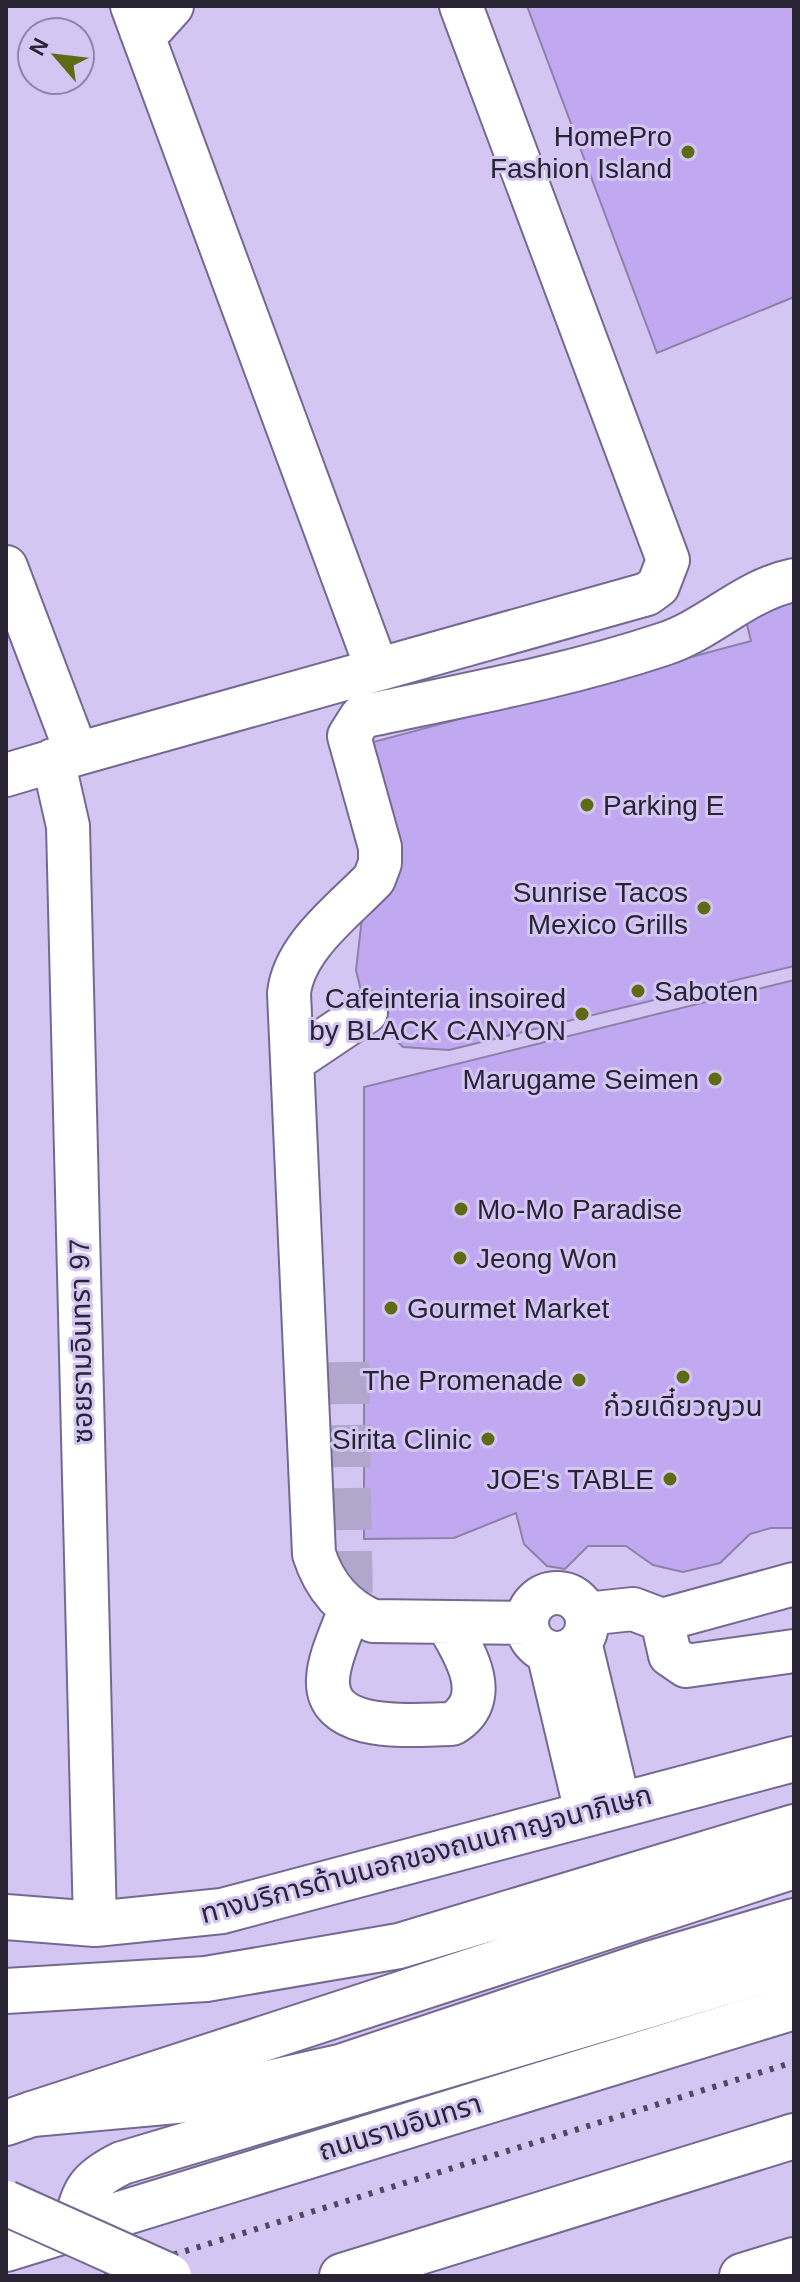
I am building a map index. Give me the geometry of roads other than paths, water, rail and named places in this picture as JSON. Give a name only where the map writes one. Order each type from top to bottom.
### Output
[{"type":"main road","name":"ทางบริการด้านนอกของถนนกาญจนาภิเษก","points":[[6,1917],[95,1924],[222,1911],[794,1759]]},
{"type":"main road","points":[[6,1991],[206,1979],[399,1946],[794,1827]]},
{"type":"main road","points":[[19,2118],[794,1866]]},
{"type":"main road","points":[[19,2118],[198,2099],[312,2074],[649,1964],[794,1921]]},
{"type":"main road","name":"ถนนรามอินทรา","points":[[6,2249],[794,2007]]},
{"type":"main road","points":[[342,2276],[794,2136]]},
{"type":"main road","points":[[6,2203],[169,2276]]},
{"type":"main road","points":[[742,2276],[794,2260]]},
{"type":"street","points":[[6,775],[647,594],[658,586],[668,560],[461,6]]},
{"type":"street","points":[[148,14],[377,669]]},
{"type":"street","name":"ซอยรามอินทรา 97","points":[[6,567],[65,757],[95,1924]]},
{"type":"street","points":[[794,580],[771,585],[668,643],[556,684],[361,717],[355,723],[348,743],[381,859],[374,879],[295,967],[289,993],[314,1554],[328,1584],[350,1608],[375,1622],[447,1623],[560,1633],[633,1609],[662,1620],[794,1584]]},
{"type":"street","points":[[293,1061],[366,1012]]},
{"type":"street","points":[[350,1608],[330,1664],[328,1687],[344,1711],[367,1722],[452,1724],[463,1717],[471,1703],[473,1673],[469,1657],[447,1623]]},
{"type":"street","points":[[662,1620],[670,1655],[686,1666],[794,1651]]},
{"type":"street","points":[[560,1633],[602,1808]]},
{"type":"street","points":[[75,2227],[79,2205],[92,2181],[122,2163],[794,1963]]},
{"type":"tunnel","points":[[348,1362],[352,1611]]},
{"type":"railway","points":[[105,2276],[794,2062]]},
{"type":"place","name":"HomePro Fashion Island","points":[[688,152]]},
{"type":"place","name":"Parking E","points":[[587,805]]},
{"type":"place","name":"Sunrise Tacos Mexico Grills","points":[[704,908]]},
{"type":"place","name":"Saboten","points":[[638,991]]},
{"type":"place","name":"Cafeinteria insoired by BLACK CANYON","points":[[582,1014]]},
{"type":"place","name":"Marugame Seimen","points":[[715,1079]]},
{"type":"place","name":"Mo-Mo Paradise","points":[[461,1209]]},
{"type":"place","name":"Jeong Won","points":[[460,1258]]},
{"type":"place","name":"Gourmet Market","points":[[391,1308]]},
{"type":"place","name":"ก๋วยเดี๋ยวญวน","points":[[683,1377]]},
{"type":"place","name":"The Promenade","points":[[579,1380]]},
{"type":"place","name":"Sirita Clinic","points":[[488,1439]]},
{"type":"place","name":"JOE's TABLE","points":[[670,1479]]}]
